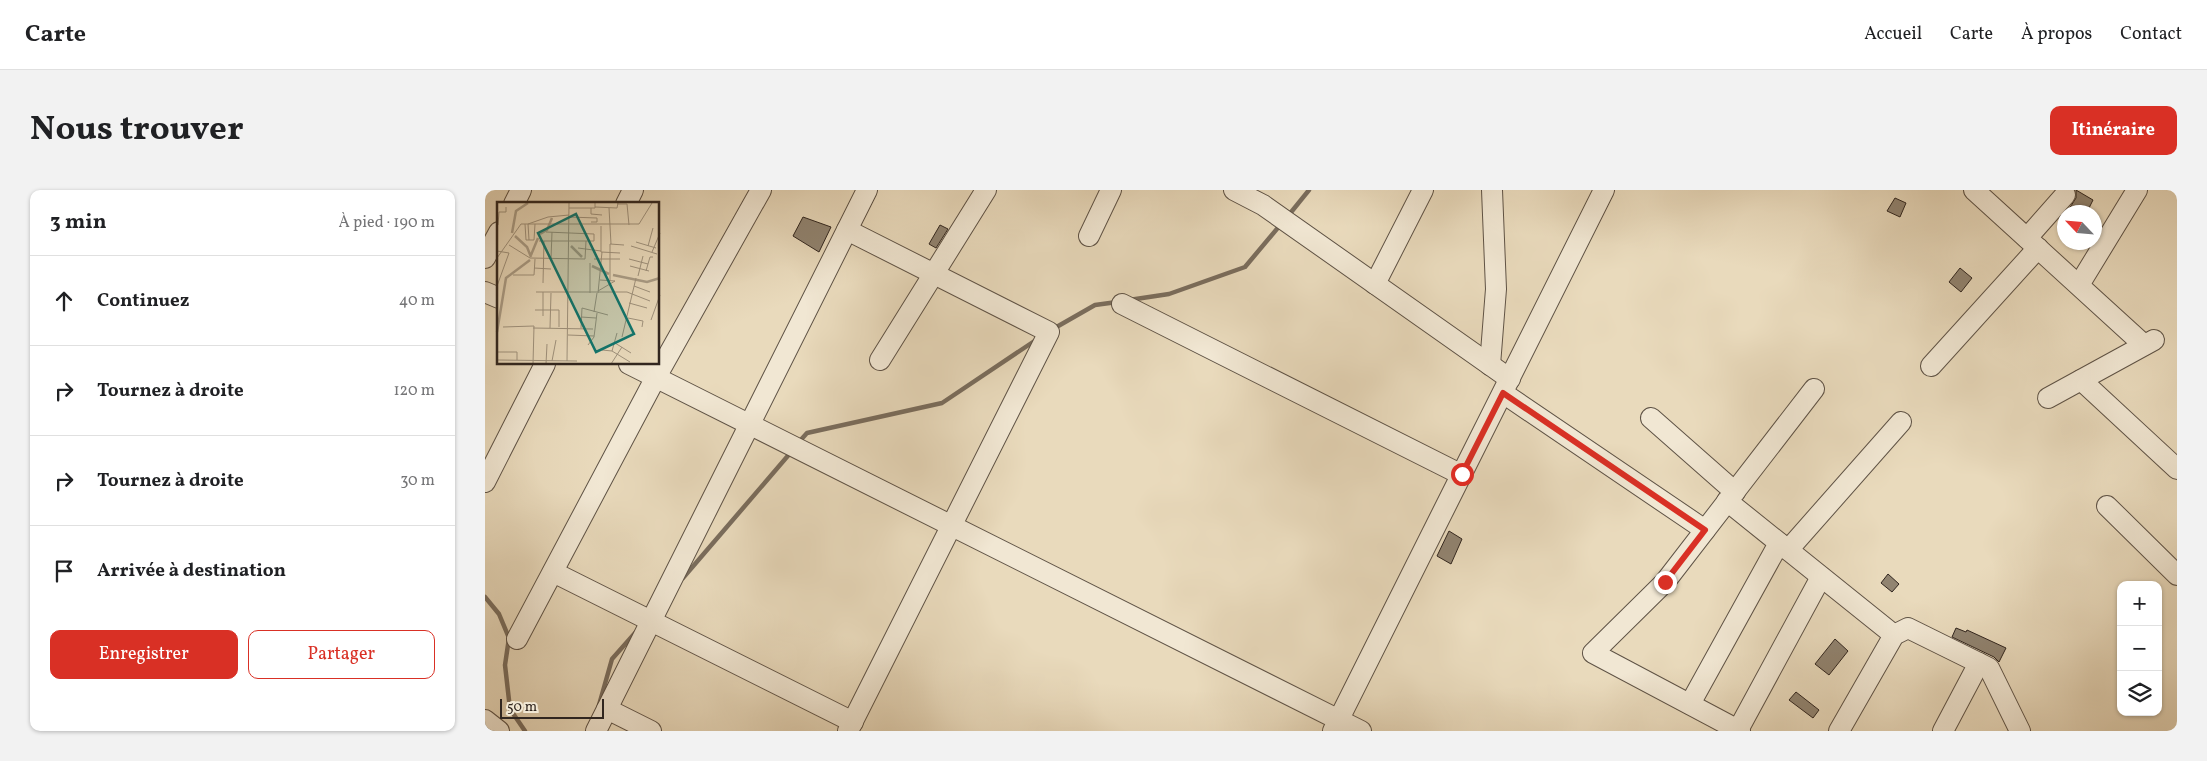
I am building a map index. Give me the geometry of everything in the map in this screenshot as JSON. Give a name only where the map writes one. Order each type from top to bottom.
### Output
[{"type":"street","points":[[515,202],[521,190]]},
{"type":"street","points":[[627,202],[633,190]]},
{"type":"street","points":[[517,639],[656,377],[761,190]]},
{"type":"street","points":[[596,731],[867,190]]},
{"type":"street","points":[[880,360],[986,190]]},
{"type":"street","points":[[1089,236],[1111,190]]},
{"type":"street","points":[[1234,190],[1263,205],[1490,365],[1506,386],[1705,530]]},
{"type":"street","points":[[1375,284],[1423,190]]},
{"type":"street","points":[[1490,365],[1496,289],[1492,190]]},
{"type":"street","points":[[1336,726],[1605,190]]},
{"type":"street","points":[[1974,190],[2079,285],[2149,342],[2048,398]]},
{"type":"street","points":[[2079,285],[2137,190]]},
{"type":"street","points":[[1931,366],[2032,243],[2065,195]]},
{"type":"street","points":[[553,572],[651,621],[851,727],[1049,332],[847,230]]},
{"type":"street","points":[[485,258],[497,236]]},
{"type":"street","points":[[485,292],[497,297]]},
{"type":"street","points":[[1122,304],[1462,474]]},
{"type":"street","points":[[485,482],[544,365]]},
{"type":"street","points":[[631,365],[951,526],[1336,726],[1361,731]]},
{"type":"street","points":[[2081,380],[2175,465]]},
{"type":"street","points":[[1814,389],[1665,582],[1593,653],[1739,730],[1821,577]]},
{"type":"street","points":[[1651,418],[1783,546],[1894,635]]},
{"type":"street","points":[[1690,704],[1783,546],[1901,422]]},
{"type":"street","points":[[2107,506],[2177,575]]},
{"type":"street","points":[[1839,731],[1894,635],[1908,628],[1989,668],[2021,731]]},
{"type":"street","points":[[1943,731],[1979,663]]},
{"type":"street","points":[[607,709],[651,731]]},
{"type":"street","points":[[485,720],[499,731]]},
{"type":"building","points":[[2076,190],[2093,200],[2090,205],[2072,205],[2076,198]]},
{"type":"building","points":[[1895,198],[1906,203],[1900,217],[1887,211]]},
{"type":"building","points":[[803,217],[831,227],[819,252],[793,236]]},
{"type":"building","points":[[940,225],[948,229],[936,248],[929,244]]},
{"type":"building","points":[[1960,268],[1972,278],[1961,292],[1949,282]]},
{"type":"building","points":[[1449,531],[1462,539],[1451,564],[1437,556]]},
{"type":"building","points":[[1888,574],[1899,584],[1892,592],[1881,583]]},
{"type":"building","points":[[1956,628],[1966,632],[1967,630],[2006,648],[1999,662],[1994,657],[1952,637]]},
{"type":"building","points":[[1835,639],[1848,651],[1829,675],[1815,664]]},
{"type":"building","points":[[1796,692],[1819,710],[1813,718],[1789,700]]},
{"type":"waterway","points":[[1288,216],[1309,190]]},
{"type":"waterway","points":[[1129,300],[1169,294],[1245,267],[1281,224]]},
{"type":"waterway","points":[[1053,329],[1095,305],[1117,302]]},
{"type":"waterway","points":[[798,443],[807,433],[942,403],[1036,340]]},
{"type":"waterway","points":[[683,578],[792,451]]},
{"type":"waterway","points":[[485,597],[499,614],[509,638],[505,665],[510,709],[525,731]]},
{"type":"waterway","points":[[599,705],[612,659],[635,633]]},
{"type":"route","points":[[1462,474],[1503,393],[1705,530],[1665,582]]}]
